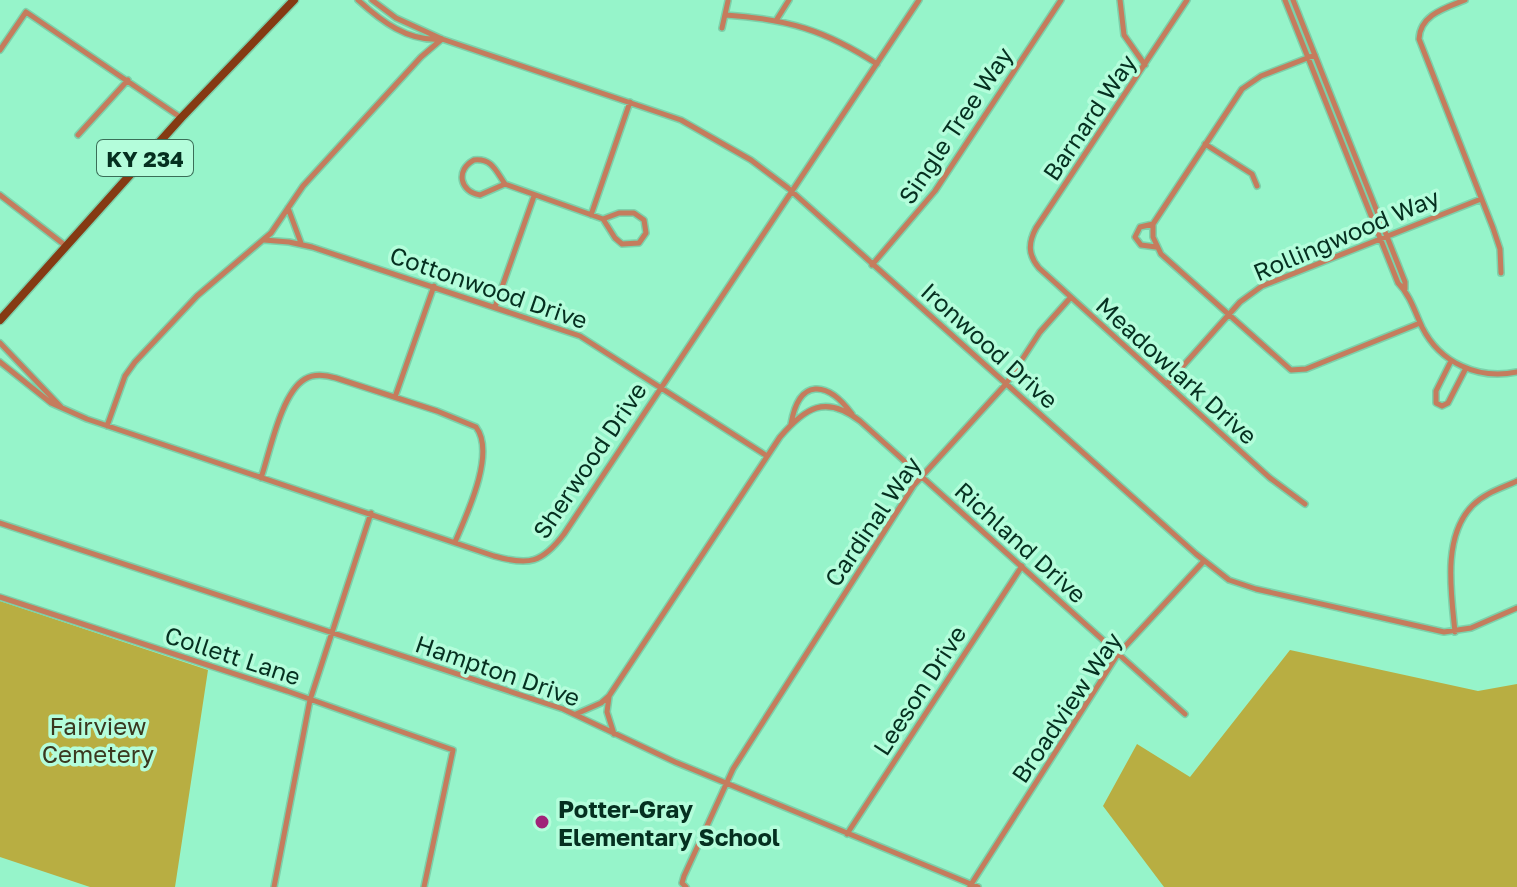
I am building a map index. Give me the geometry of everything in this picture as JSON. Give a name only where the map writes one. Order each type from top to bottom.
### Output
[{"type":"main road","name":"KY 234","points":[[0,320],[181,118],[294,0]]},
{"type":"street","name":"Ironwood Drive","points":[[358,0],[405,33],[420,39],[442,39]]},
{"type":"street","points":[[776,20],[789,0]]},
{"type":"street","name":"Sherwood Drive","points":[[0,362],[61,408],[107,426],[513,560],[529,562],[546,556],[564,534],[793,193],[919,0]]},
{"type":"street","name":"Single Tree Way","points":[[872,265],[935,191],[1061,0]]},
{"type":"street","points":[[1120,0],[1124,35],[1145,65]]},
{"type":"street","name":"Barnard Way","points":[[1031,256],[1030,242],[1036,228],[1187,0]]},
{"type":"street","points":[[1285,0],[1388,236],[1405,282],[1405,290]]},
{"type":"street","points":[[1293,0],[1380,239],[1398,283],[1405,290],[1431,342],[1451,361],[1466,368],[1494,375],[1517,372]]},
{"type":"street","points":[[1465,0],[1429,17],[1421,27],[1419,39],[1500,249],[1501,273]]},
{"type":"street","points":[[722,28],[728,1]]},
{"type":"street","points":[[372,12],[377,2]]},
{"type":"street","name":"Ironwood Drive","points":[[377,2],[404,22],[442,39],[681,120],[751,160],[793,193],[1229,580],[1438,631],[1455,632],[1517,608]]},
{"type":"street","points":[[0,50],[26,12],[181,118]]},
{"type":"street","points":[[726,15],[776,20],[820,33],[877,64]]},
{"type":"street","points":[[107,426],[125,376],[135,362],[197,296],[271,233],[303,186],[421,57],[442,39]]},
{"type":"street","points":[[1156,247],[1153,224],[1246,85],[1312,56]]},
{"type":"street","points":[[78,135],[128,80]]},
{"type":"street","points":[[591,215],[630,102]]},
{"type":"street","points":[[1205,144],[1252,174],[1257,186]]},
{"type":"street","points":[[505,184],[476,195],[463,185],[462,173],[471,161],[485,160],[496,169],[505,184],[603,219],[619,213],[636,214],[644,220],[646,233],[639,243],[622,244],[603,219]]},
{"type":"street","points":[[495,307],[534,196]]},
{"type":"street","points":[[1,199],[66,246]]},
{"type":"street","name":"Rollingwood Way","points":[[1167,384],[1229,314],[1262,286],[1481,199]]},
{"type":"street","points":[[288,207],[301,244]]},
{"type":"street","points":[[1153,224],[1140,227],[1135,237],[1141,245],[1156,247],[1286,367],[1295,371],[1420,323]]},
{"type":"street","name":"Cottonwood Drive","points":[[264,240],[301,244],[580,336],[767,456]]},
{"type":"street","name":"Meadowlark Drive","points":[[1031,256],[1039,268],[1270,478],[1305,504]]},
{"type":"street","points":[[395,397],[434,286]]},
{"type":"street","name":"Cardinal Way","points":[[686,887],[682,883],[684,876],[725,783],[921,476],[1006,384],[1040,332],[1071,297]]},
{"type":"street","name":"Sherwood Drive","points":[[0,343],[61,408]]},
{"type":"street","points":[[1451,361],[1436,391],[1436,403],[1442,406],[1448,403],[1466,368]]},
{"type":"street","points":[[261,478],[290,396],[303,380],[322,375],[395,397],[470,423],[482,437],[483,457],[455,542]]},
{"type":"street","points":[[575,714],[601,703],[609,696],[767,456],[791,425],[797,401],[815,388],[833,393],[853,416]]},
{"type":"street","name":"Richland Drive","points":[[791,425],[809,410],[827,406],[853,416],[1185,714]]},
{"type":"street","points":[[1455,632],[1450,576],[1463,519],[1480,499],[1517,481]]},
{"type":"street","points":[[274,887],[310,700],[371,513]]},
{"type":"street","name":"Hampton Drive","points":[[0,523],[575,714],[725,783],[978,887]]},
{"type":"street","name":"Broadview Way","points":[[971,886],[1118,654],[1204,561]]},
{"type":"street","name":"Leeson Drive","points":[[847,834],[1022,566]]},
{"type":"street","name":"Collett Lane","points":[[0,597],[453,750],[424,887]]},
{"type":"street","points":[[609,696],[607,712],[615,735]]},
{"type":"green space","name":"Fairview Cemetery","points":[[0,601],[208,670],[175,887],[90,887],[0,857]]},
{"type":"green space","points":[[1290,650],[1478,691],[1517,684],[1517,887],[1164,887],[1103,806],[1137,744],[1190,777]]},
{"type":"place","name":"Potter-Gray Elementary School","points":[[542,822]]}]
